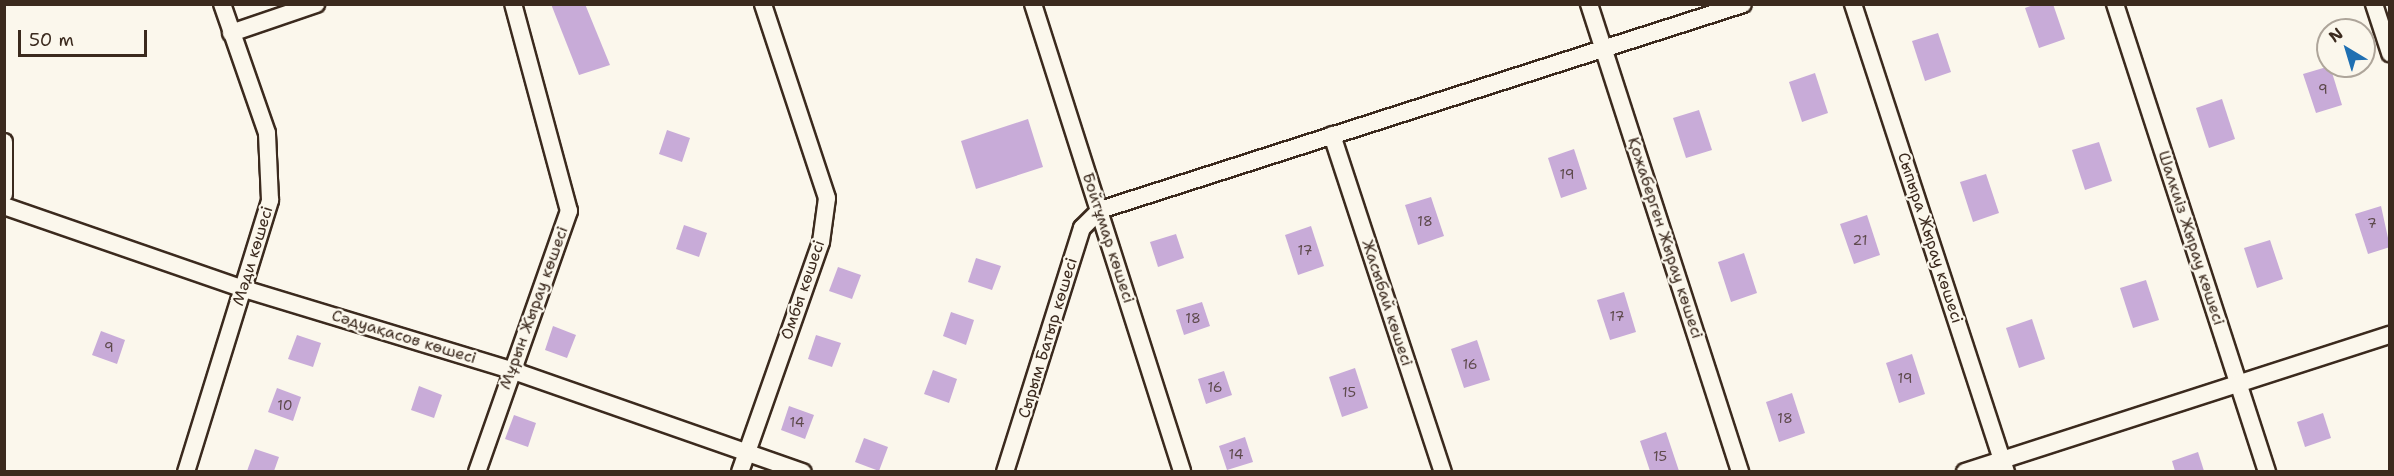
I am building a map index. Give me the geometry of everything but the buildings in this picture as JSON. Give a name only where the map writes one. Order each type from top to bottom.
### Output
[{"type":"street","name":"Мәди көшесі","points":[[186,471],[270,200],[267,133],[222,4]]},
{"type":"street","points":[[231,33],[316,4]]},
{"type":"street","name":"Мұрын Жырау көшесі","points":[[477,471],[569,211],[513,4]]},
{"type":"street","name":"Омбы көшесі","points":[[740,471],[821,242],[827,198],[763,4]]},
{"type":"street","name":"Бойтұмар көшесі","points":[[1033,4],[1182,471]]},
{"type":"street","name":"Қожаберген Жырау көшесі","points":[[1589,4],[1740,471]]},
{"type":"street","points":[[1100,210],[1743,4]]},
{"type":"street","name":"Сыпыра Жырау көшесі","points":[[1853,4],[2004,465]]},
{"type":"street","name":"Шалкиіз Жырау көшесі","points":[[2115,4],[2267,471]]},
{"type":"street","points":[[2374,4],[2390,53]]},
{"type":"street","name":"Жасыбай көшесі","points":[[1332,135],[1443,471]]},
{"type":"street","points":[[4,142],[4,194]]},
{"type":"street","name":"Сәдуақасов көшесі","points":[[4,206],[243,289],[511,370],[803,471]]},
{"type":"street","name":"Сырым Батыр көшесі","points":[[1005,471],[1082,228],[1100,210]]},
{"type":"street","points":[[1965,471],[2004,465],[2238,383],[2390,335]]}]
